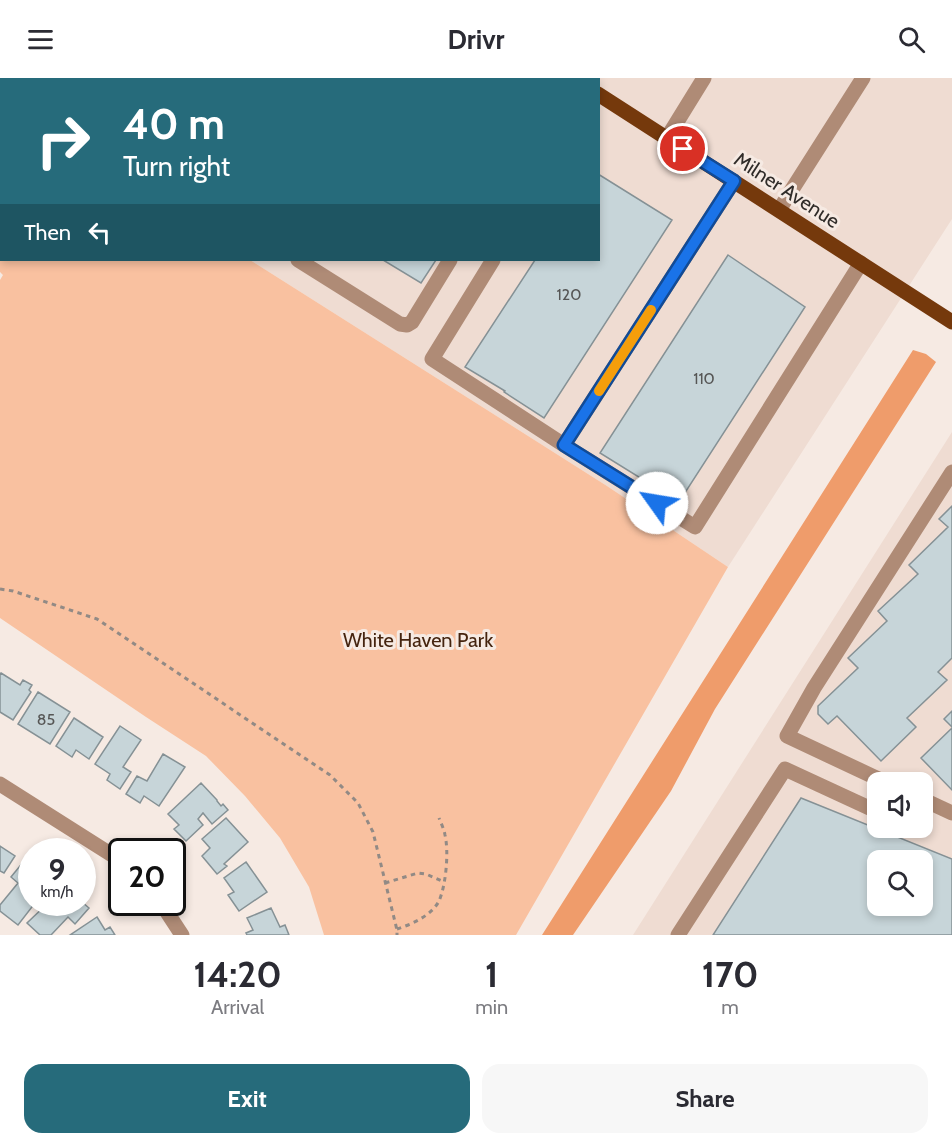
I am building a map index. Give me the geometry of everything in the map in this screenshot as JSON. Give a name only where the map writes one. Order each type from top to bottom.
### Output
[{"type":"main road","name":"Milner Avenue","points":[[600,95],[952,322]]},
{"type":"street","points":[[667,138],[703,78]]},
{"type":"street","points":[[779,210],[863,78]]},
{"type":"street","points":[[564,445],[734,181]]},
{"type":"street","points":[[300,261],[400,324],[407,325],[412,322],[449,261]]},
{"type":"street","points":[[492,261],[432,360],[695,526],[861,263]]},
{"type":"street","points":[[867,774],[787,736],[814,688],[952,472]]},
{"type":"street","points":[[678,935],[785,769],[867,807]]},
{"type":"street","points":[[0,784],[108,852]]},
{"type":"street","points":[[933,805],[952,813]]},
{"type":"street","points":[[170,916],[182,935]]},
{"type":"path","points":[[0,589],[13,591],[97,619],[330,775],[358,802],[373,832],[397,935]]},
{"type":"path","points":[[396,929],[416,922],[438,902],[444,882],[447,844],[439,818]]},
{"type":"path","points":[[385,883],[418,873],[444,882]]},
{"type":"shaded area","points":[[600,78],[952,78],[952,219],[728,567],[607,486],[252,261],[600,261]]},
{"type":"shaded area","points":[[913,350],[926,354],[936,362],[715,709],[671,791],[573,935],[542,935]]},
{"type":"shaded area","points":[[952,432],[952,935],[633,935]]},
{"type":"green space","name":"White Haven Park","points":[[0,261],[252,261],[607,486],[728,567],[516,935],[324,935],[309,887],[280,838],[245,796],[206,756],[0,618],[0,280],[3,275],[0,272]]},
{"type":"building","points":[[600,175],[672,220],[544,418],[465,367],[534,261],[600,261]]},
{"type":"building","points":[[728,255],[805,307],[679,502],[600,453]]},
{"type":"building","points":[[385,261],[435,261],[421,283]]},
{"type":"building","points":[[952,506],[952,658],[938,672],[947,680],[907,718],[916,727],[881,761],[837,716],[828,724],[818,714],[818,706],[858,668],[848,658],[887,621],[878,611],[918,574],[909,565],[948,527],[939,519]]},
{"type":"building","points":[[1,673],[20,685],[23,680],[32,685],[29,690],[31,692],[13,720],[0,712]]},
{"type":"building","points":[[38,692],[70,712],[50,744],[18,724]]},
{"type":"building","points":[[952,711],[952,727],[944,719]]},
{"type":"building","points":[[74,718],[103,737],[89,759],[76,750],[72,757],[56,746]]},
{"type":"building","points":[[120,726],[141,740],[123,767],[131,772],[120,789],[107,780],[110,774],[95,764]]},
{"type":"building","points":[[952,728],[952,790],[921,758]]},
{"type":"building","points":[[163,754],[185,767],[159,806],[144,796],[140,803],[126,794],[137,776],[147,781]]},
{"type":"building","points":[[201,783],[221,806],[223,804],[228,810],[212,824],[203,813],[198,819],[203,825],[186,841],[186,838],[174,829],[179,825],[168,814]]},
{"type":"building","points":[[801,798],[867,825],[867,838],[900,838],[930,850],[867,850],[867,916],[933,916],[933,851],[952,859],[952,935],[713,935]]},
{"type":"building","points":[[226,818],[248,842],[224,864],[227,866],[217,874],[202,856],[210,848],[202,839]]},
{"type":"building","points":[[0,846],[15,856],[4,873],[0,871]]},
{"type":"building","points":[[246,862],[267,892],[239,911],[228,895],[234,892],[224,878]]},
{"type":"building","points":[[18,868],[18,883],[11,877]]},
{"type":"building","points":[[18,883],[18,916],[25,916],[18,925],[0,911],[0,905]]},
{"type":"building","points":[[271,908],[280,927],[285,925],[289,935],[247,935],[246,933],[253,930],[247,918]]},
{"type":"building","points":[[34,916],[82,916],[75,924],[68,917],[51,935],[40,935],[27,923]]},
{"type":"building","points":[[97,917],[105,930],[110,927],[115,935],[70,935]]},
{"type":"slow traffic","points":[[599,391],[651,310]]},
{"type":"route","points":[[657,503],[564,445],[734,181],[683,149]]}]
